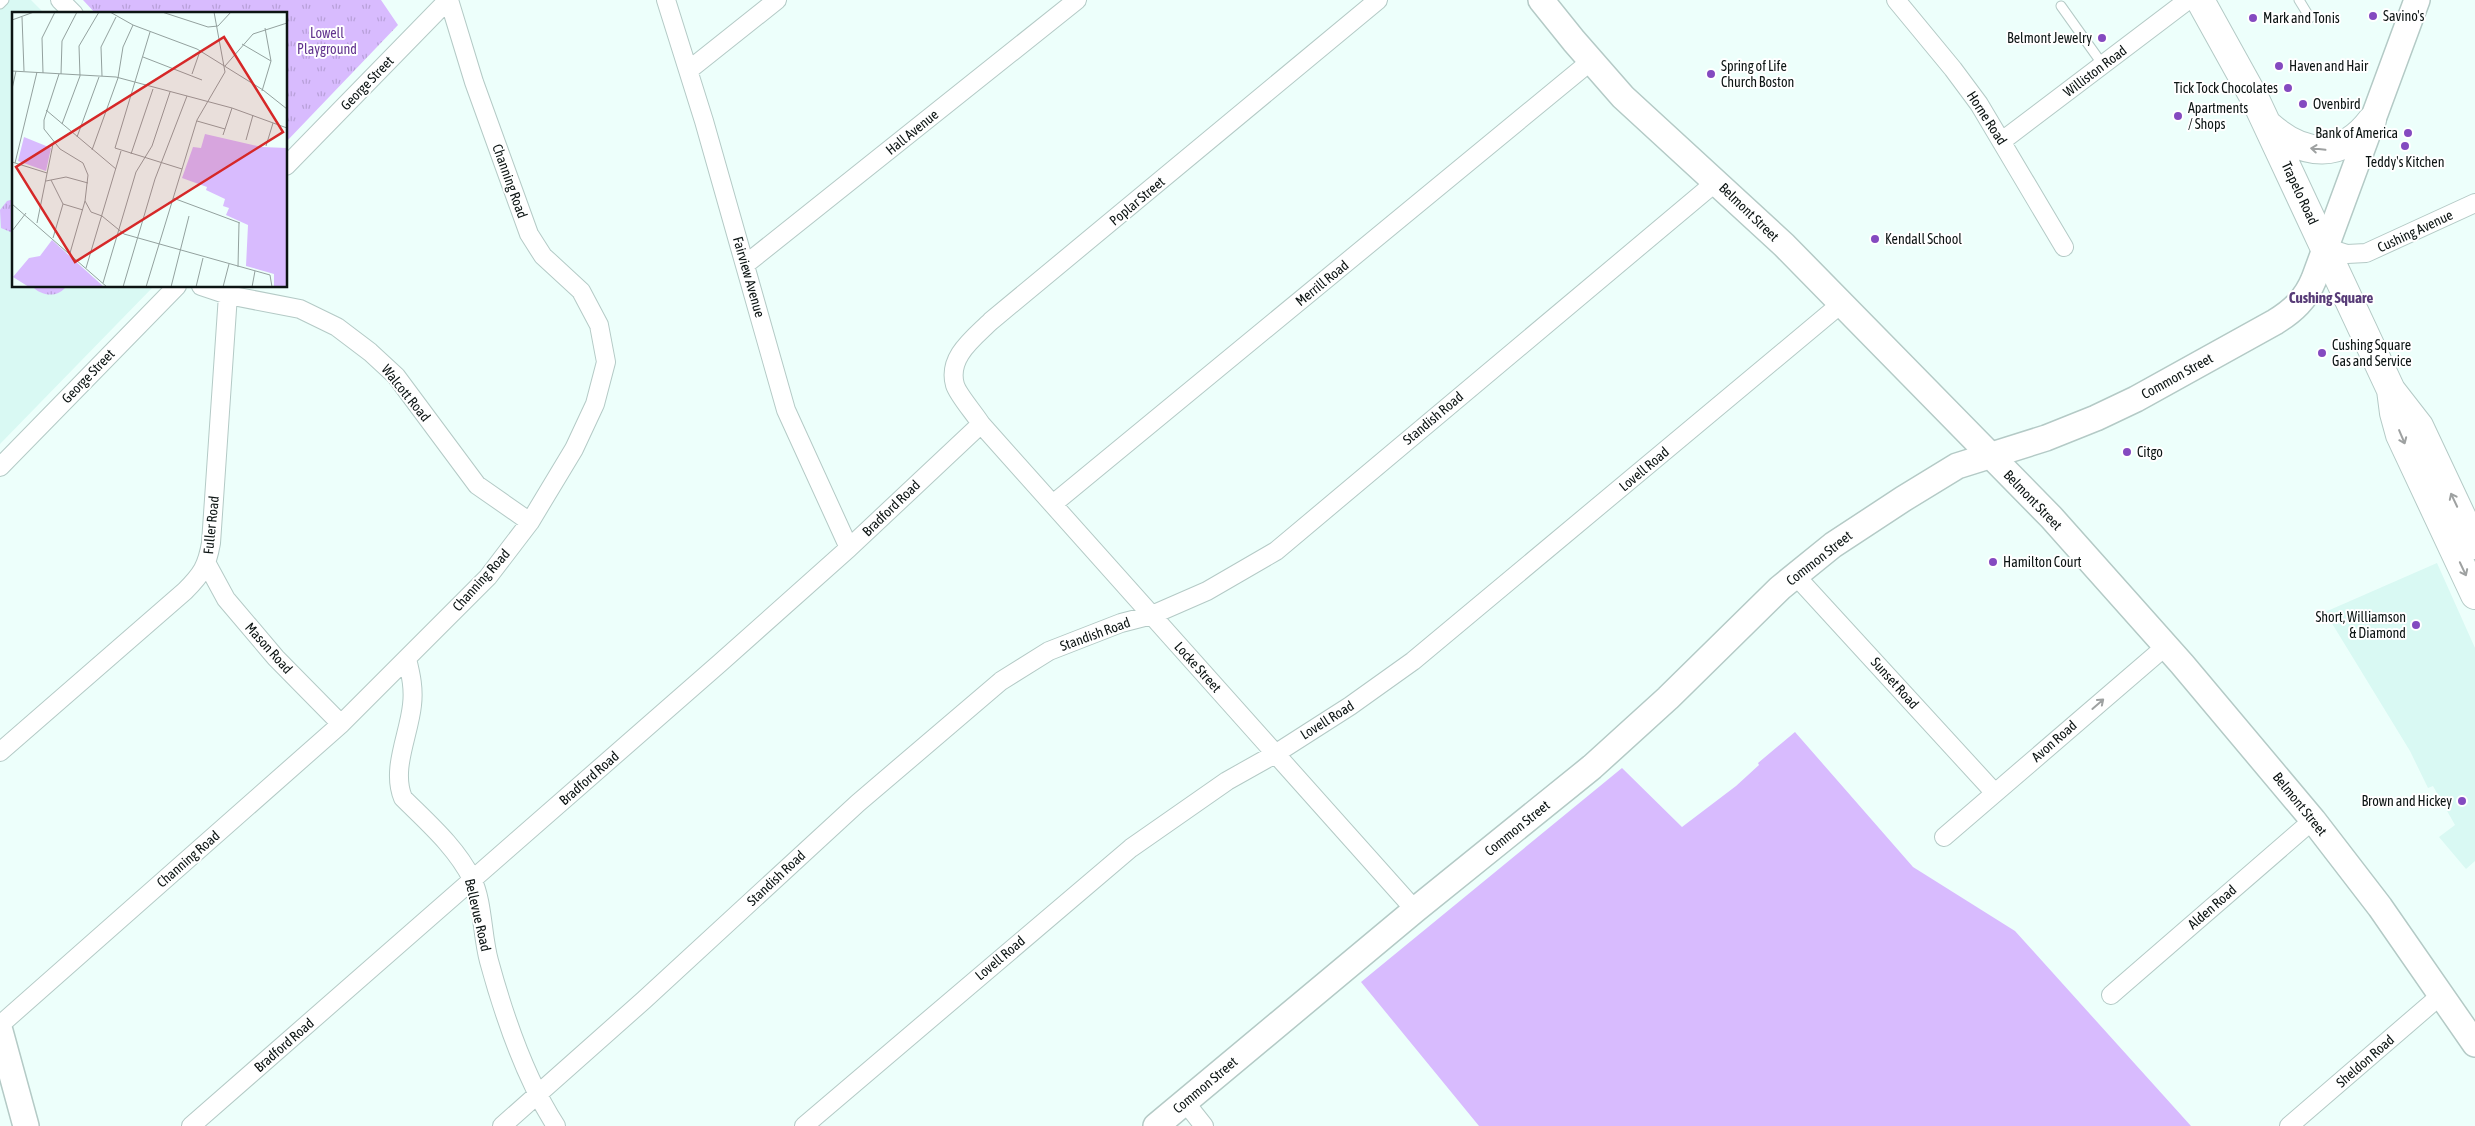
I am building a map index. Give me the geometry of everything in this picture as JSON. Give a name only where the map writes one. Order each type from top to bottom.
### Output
[{"type":"main road","name":"Belmont Street","points":[[1541,0],[1591,61],[1642,116],[1717,181],[1842,303],[2051,517],[2166,646],[2313,820],[2380,907],[2475,1044]]},
{"type":"main road","name":"Common Street","points":[[1156,1126],[1415,910],[1612,750],[1795,575],[1845,536],[1957,466],[2046,438],[2111,411],[2283,317],[2305,296],[2417,0]]},
{"type":"main road","name":"Trapelo Road","points":[[2201,3],[2268,125],[2391,390],[2419,426],[2475,544]]},
{"type":"main road","points":[[2268,125],[2296,144],[2324,150],[2342,147],[2351,142],[2372,120]]},
{"type":"main road","name":"Trapelo Road","points":[[2391,390],[2394,413],[2400,434],[2475,595]]},
{"type":"main road","points":[[0,1031],[26,1126]]},
{"type":"street","points":[[60,0],[72,12]]},
{"type":"street","name":"George Street","points":[[288,164],[448,0]]},
{"type":"street","name":"Channing Road","points":[[0,1024],[341,724],[488,578],[530,522],[574,449],[595,404],[606,362],[599,325],[581,291],[543,256],[529,234],[474,82],[448,0]]},
{"type":"street","name":"Fairview Avenue","points":[[666,0],[689,70],[746,264],[786,410],[849,548]]},
{"type":"street","points":[[689,70],[777,0]]},
{"type":"street","name":"Hall Avenue","points":[[746,264],[1078,0]]},
{"type":"street","name":"Poplar Street","points":[[981,424],[955,386],[955,364],[964,346],[1378,0]]},
{"type":"street","name":"Horne Road","points":[[1896,0],[1958,74],[2002,141],[2064,247]]},
{"type":"street","name":"Williston Road","points":[[2002,141],[2103,64],[2201,3]]},
{"type":"street","name":"Merrill Road","points":[[1053,504],[1591,61]]},
{"type":"street","name":"Standish Road","points":[[502,1126],[858,803],[1001,681],[1049,651],[1121,623],[1152,614],[1208,591],[1276,551],[1717,181]]},
{"type":"street","name":"Cushing Avenue","points":[[2325,247],[2347,254],[2366,253],[2475,203]]},
{"type":"street","name":"George Street","points":[[0,466],[175,288]]},
{"type":"street","points":[[207,288],[228,295]]},
{"type":"street","name":"Walcott Road","points":[[228,295],[300,309],[337,327],[370,352],[396,376],[476,485],[530,522]]},
{"type":"street","name":"Fuller Road","points":[[0,752],[185,590],[199,576],[207,564],[211,543],[228,295]]},
{"type":"street","name":"Lovell Road","points":[[804,1126],[1130,848],[1227,781],[1276,754],[1350,706],[1413,660],[1842,303]]},
{"type":"street","name":"Locke Street","points":[[981,424],[1415,910]]},
{"type":"street","name":"Bradford Road","points":[[191,1126],[473,881],[849,548],[981,424]]},
{"type":"street","name":"Mason Road","points":[[207,564],[226,599],[276,658],[341,724]]},
{"type":"street","name":"Sunset Road","points":[[1795,575],[1994,792]]},
{"type":"street","name":"Avon Road","points":[[1944,837],[1994,792],[2166,646]]},
{"type":"street","name":"Bellevue Road","points":[[407,659],[414,684],[398,787],[403,798],[457,853],[473,881],[489,960],[521,1056],[537,1096],[556,1126]]},
{"type":"street","name":"Alden Road","points":[[2111,995],[2313,820]]},
{"type":"street","name":"Sheldon Road","points":[[2289,1126],[2441,995]]},
{"type":"street","points":[[1185,1102],[1204,1126]]},
{"type":"lane","points":[[0,4],[4,0]]},
{"type":"lane","points":[[2299,0],[2310,18]]},
{"type":"lane","points":[[2061,6],[2103,64]]},
{"type":"shaded area","points":[[0,0],[31,0],[43,12],[12,12],[12,288],[152,288],[0,444]]},
{"type":"shaded area","points":[[2437,563],[2475,648],[2475,861],[2466,869],[2439,837],[2455,825],[2433,786],[2428,788],[2410,751],[2325,612]]},
{"type":"green space","name":"Lowell Playground","points":[[83,0],[381,0],[398,25],[288,140],[288,12],[94,12]]},
{"type":"green space","points":[[12,200],[12,233],[1,228],[0,210],[7,201]]},
{"type":"green space","points":[[35,288],[65,288],[53,294],[44,294]]},
{"type":"green space","points":[[1795,732],[1913,867],[2015,931],[2191,1126],[1479,1126],[1361,982],[1622,768],[1682,827],[1736,786],[1759,765],[1758,763]]},
{"type":"place","name":"Savino's","points":[[2373,16]]},
{"type":"place","name":"Mark and Tonis","points":[[2253,18]]},
{"type":"place","name":"Belmont Jewelry","points":[[2102,38]]},
{"type":"place","name":"Haven and Hair","points":[[2279,66]]},
{"type":"place","name":"Spring of Life Church Boston","points":[[1711,74]]},
{"type":"place","name":"Tick Tock Chocolates","points":[[2288,88]]},
{"type":"place","name":"Ovenbird","points":[[2303,104]]},
{"type":"place","name":"Apartments / Shops","points":[[2178,116]]},
{"type":"place","name":"Bank of America","points":[[2408,133]]},
{"type":"place","name":"Teddy's Kitchen","points":[[2405,146]]},
{"type":"place","name":"Kendall School","points":[[1875,239]]},
{"type":"place","name":"Cushing Square Gas and Service","points":[[2322,353]]},
{"type":"place","name":"Citgo","points":[[2127,452]]},
{"type":"place","name":"Hamilton Court","points":[[1993,562]]},
{"type":"place","name":"Short, Williamson & Diamond","points":[[2416,625]]},
{"type":"place","name":"Brown and Hickey","points":[[2462,801]]},
{"type":"district","name":"Cushing Square","points":[[2331,297]]}]
